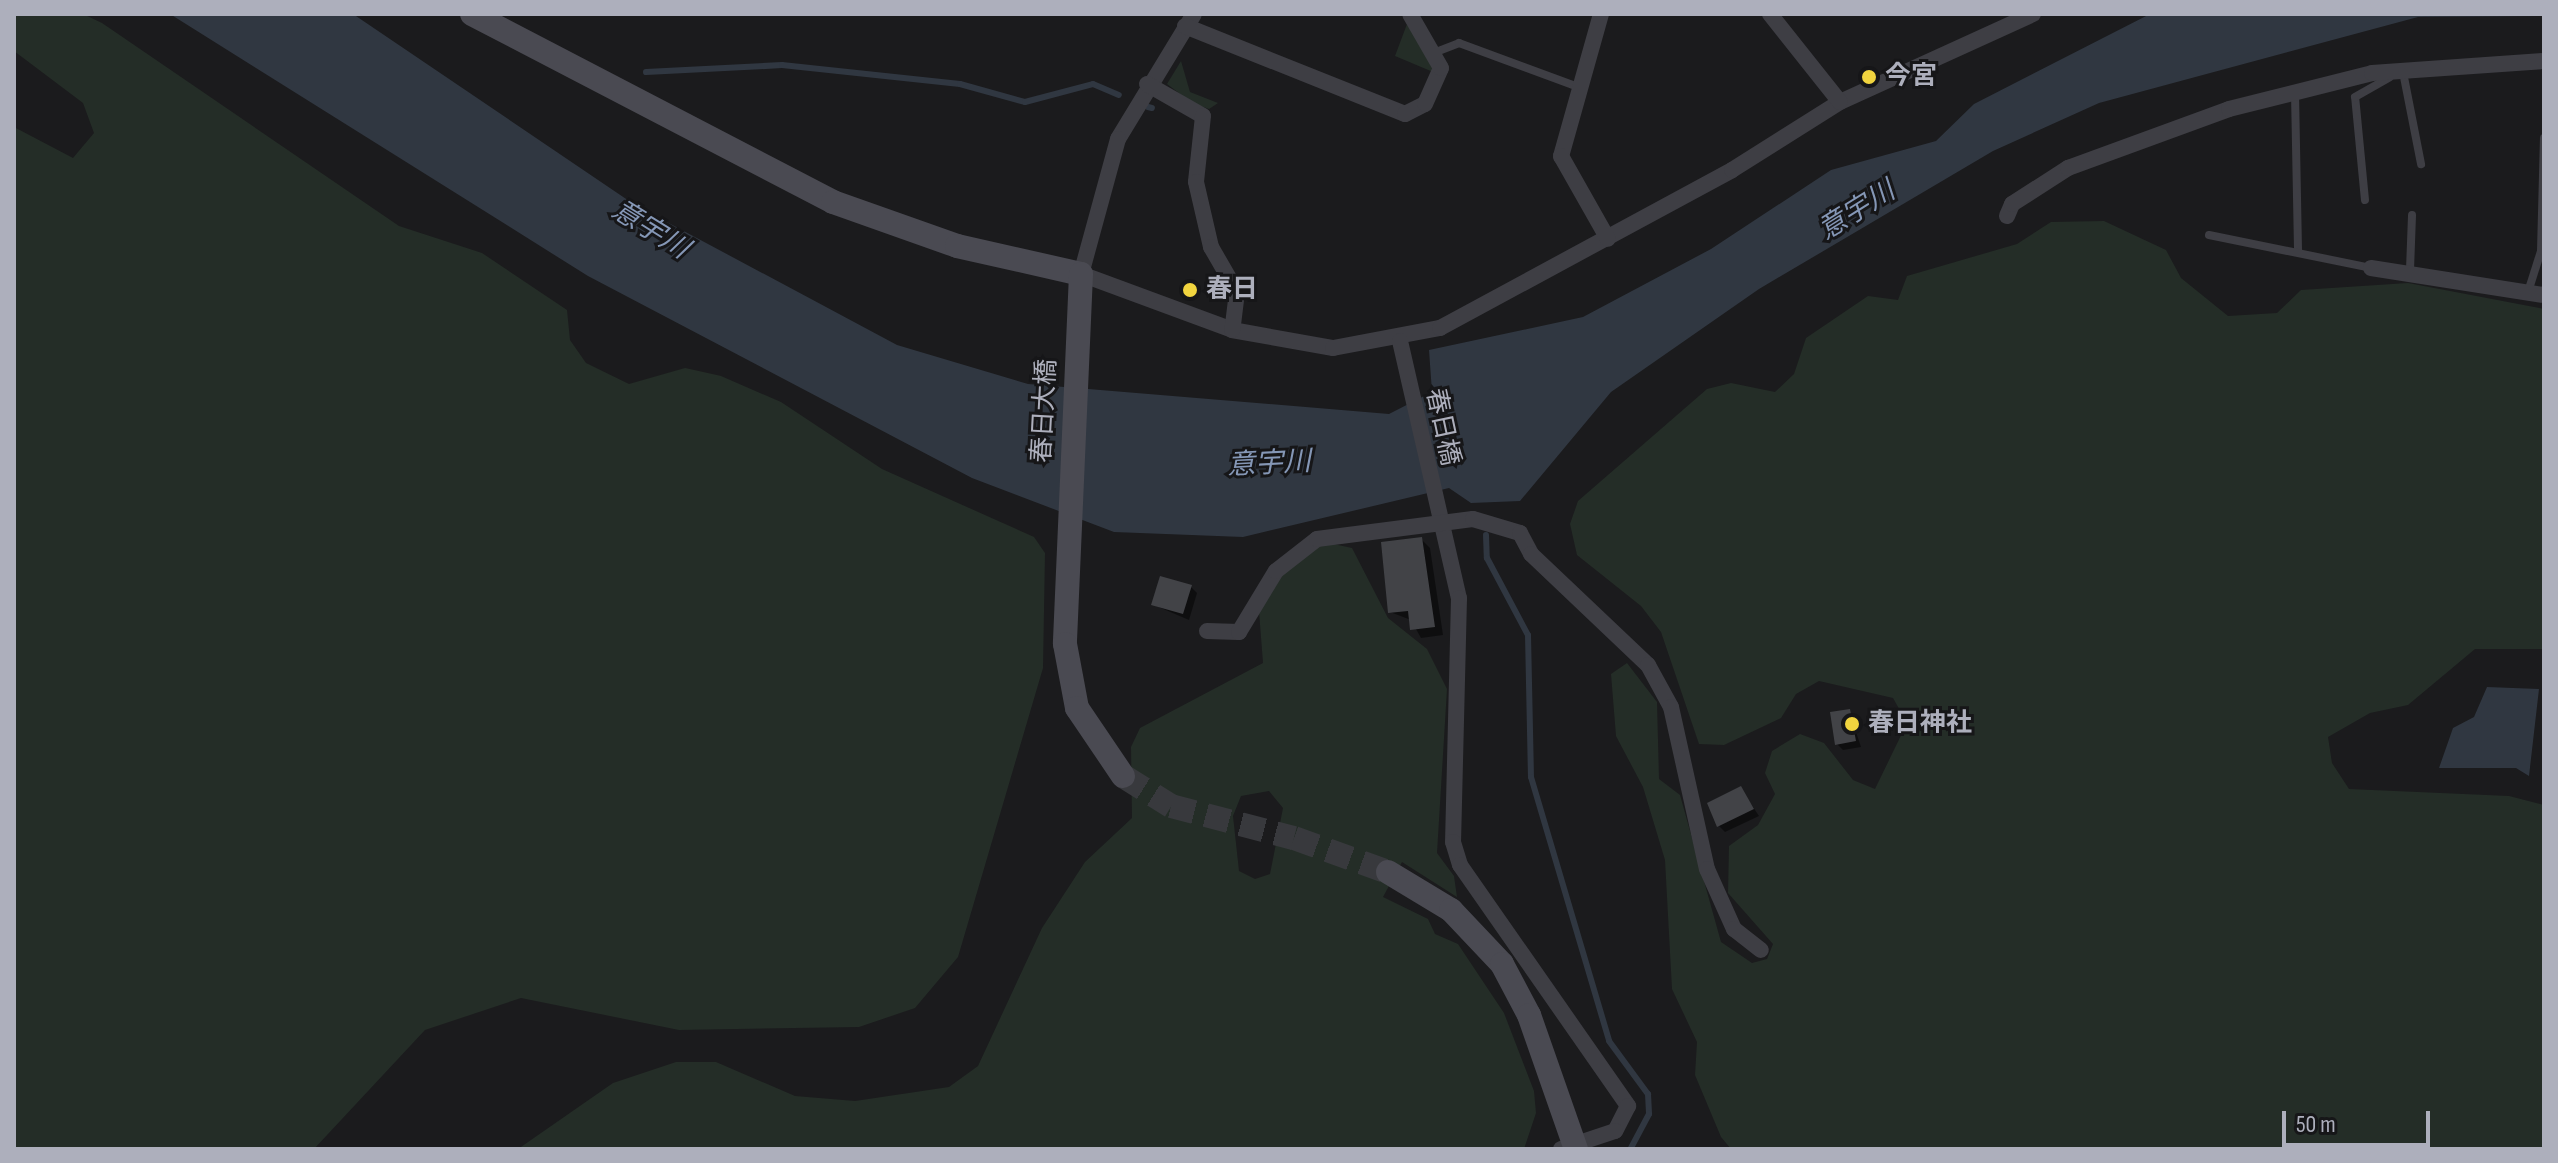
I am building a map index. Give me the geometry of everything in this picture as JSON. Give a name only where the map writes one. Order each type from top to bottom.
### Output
[{"type":"street","points":[[472,14],[833,202],[957,246],[1232,330],[1333,348],[1401,348],[1608,239],[1840,102],[2033,14]]},
{"type":"street","points":[[1080,282],[1112,155],[1147,84],[1189,20],[1405,114],[1425,104],[1440,75],[1436,52],[1410,14]]},
{"type":"street","points":[[1601,14],[1561,156],[1608,239]]},
{"type":"street","points":[[1770,14],[1840,102]]},
{"type":"street","points":[[2007,216],[2037,186],[2138,137],[2295,93],[2405,71],[2544,61]]},
{"type":"street","points":[[1147,84],[1203,116],[1196,182],[1211,247],[1237,292],[1232,330]]},
{"type":"street","points":[[2371,268],[2410,270],[2536,294]]},
{"type":"street","name":"春日大橋","points":[[1080,282],[1067,537],[1072,693],[1094,744],[1123,776]]},
{"type":"street","name":"春日橋","points":[[1401,348],[1437,516],[1459,598],[1453,842],[1460,865],[1628,1106],[1615,1131],[1571,1147]]},
{"type":"street","points":[[1207,631],[1239,632],[1276,571],[1317,539],[1437,516],[1473,519],[1520,533],[1531,554],[1648,665],[1671,707],[1707,869],[1734,929],[1761,950]]},
{"type":"street","points":[[1388,872],[1451,910],[1502,964],[1533,1027],[1571,1147]]},
{"type":"lane","points":[[1436,52],[1459,43],[1581,88]]},
{"type":"lane","points":[[2365,200],[2355,97],[2405,71],[2421,164]]},
{"type":"lane","points":[[2295,93],[2298,252]]},
{"type":"lane","points":[[2536,294],[2541,251],[2544,138]]},
{"type":"lane","points":[[2410,270],[2412,215]]},
{"type":"lane","points":[[2209,235],[2371,268]]},
{"type":"shaded area","points":[[14,14],[83,14],[102,23],[399,226],[482,253],[567,310],[570,340],[586,363],[629,384],[685,368],[721,376],[781,402],[882,469],[1034,537],[1045,553],[1043,668],[958,957],[915,1008],[859,1027],[679,1030],[521,998],[425,1030],[314,1149],[14,1149],[14,127],[73,158],[94,133],[83,103],[14,51]]},
{"type":"shaded area","points":[[1407,24],[1433,61],[1433,72],[1395,56]]},
{"type":"shaded area","points":[[1181,61],[1190,92],[1218,103],[1209,109],[1192,103],[1167,84]]},
{"type":"shaded area","points":[[2104,221],[2166,250],[2181,278],[2228,316],[2277,313],[2301,290],[2408,283],[2544,309],[2544,649],[2475,649],[2408,705],[2370,713],[2328,737],[2332,763],[2349,789],[2509,796],[2544,805],[2544,1149],[1731,1149],[1721,1137],[1695,1075],[1697,1042],[1672,989],[1665,860],[1643,787],[1616,736],[1611,674],[1627,663],[1657,702],[1659,779],[1680,795],[1721,942],[1752,963],[1767,959],[1773,944],[1728,893],[1729,846],[1758,825],[1775,794],[1765,773],[1772,751],[1800,734],[1824,743],[1853,780],[1875,789],[1907,723],[1893,698],[1819,681],[1796,694],[1781,718],[1724,745],[1699,744],[1661,632],[1641,606],[1577,555],[1570,524],[1578,501],[1707,389],[1731,383],[1775,392],[1794,374],[1806,338],[1868,296],[1898,300],[1907,276],[2017,244],[2051,222]]},
{"type":"shaded area","points":[[1324,542],[1352,548],[1388,618],[1427,649],[1447,689],[1437,853],[1454,876],[1457,897],[1402,862],[1383,897],[1428,919],[1435,934],[1458,944],[1504,1013],[1534,1091],[1536,1113],[1524,1149],[518,1149],[613,1083],[676,1062],[716,1062],[795,1096],[855,1101],[949,1087],[978,1066],[1042,928],[1085,862],[1132,818],[1131,747],[1140,728],[1263,663],[1259,611],[1281,571]],"holes":[[[1269,791],[1283,808],[1270,874],[1255,879],[1239,871],[1233,816],[1241,796]]]},
{"type":"water","name":"意宇川","points":[[170,14],[353,14],[635,205],[897,345],[1028,384],[1389,414],[1432,392],[1429,350],[1583,317],[1711,249],[1831,170],[1936,141],[1974,104],[2150,14],[2544,16],[2418,17],[2099,103],[1993,151],[1759,289],[1611,392],[1520,501],[1471,503],[1449,488],[1243,537],[1114,532],[972,478],[588,276]]},
{"type":"water","points":[[2487,687],[2539,689],[2529,776],[2516,768],[2439,768],[2453,728],[2474,717]]},
{"type":"building","points":[[1422,537],[1435,627],[1410,630],[1408,611],[1388,613],[1381,542]]},
{"type":"building","points":[[1160,576],[1192,585],[1183,614],[1151,605]]},
{"type":"building","name":"春日神社","points":[[1850,709],[1856,741],[1835,745],[1830,712]]},
{"type":"building","points":[[1741,786],[1754,809],[1717,827],[1707,803]]},
{"type":"waterway","points":[[646,72],[782,65],[960,84],[1025,102],[1093,84],[1119,95]]},
{"type":"waterway","points":[[1148,107],[1152,108]]},
{"type":"waterway","points":[[1486,535],[1487,558],[1528,635],[1531,777],[1609,1041],[1648,1094],[1649,1114],[1630,1149]]},
{"type":"tunnel","points":[[1123,776],[1171,806],[1294,838],[1388,872]]},
{"type":"place","name":"今宮","points":[[1869,77]]},
{"type":"place","name":"春日","points":[[1190,290]]},
{"type":"place","name":"春日神社","points":[[1852,724]]}]
